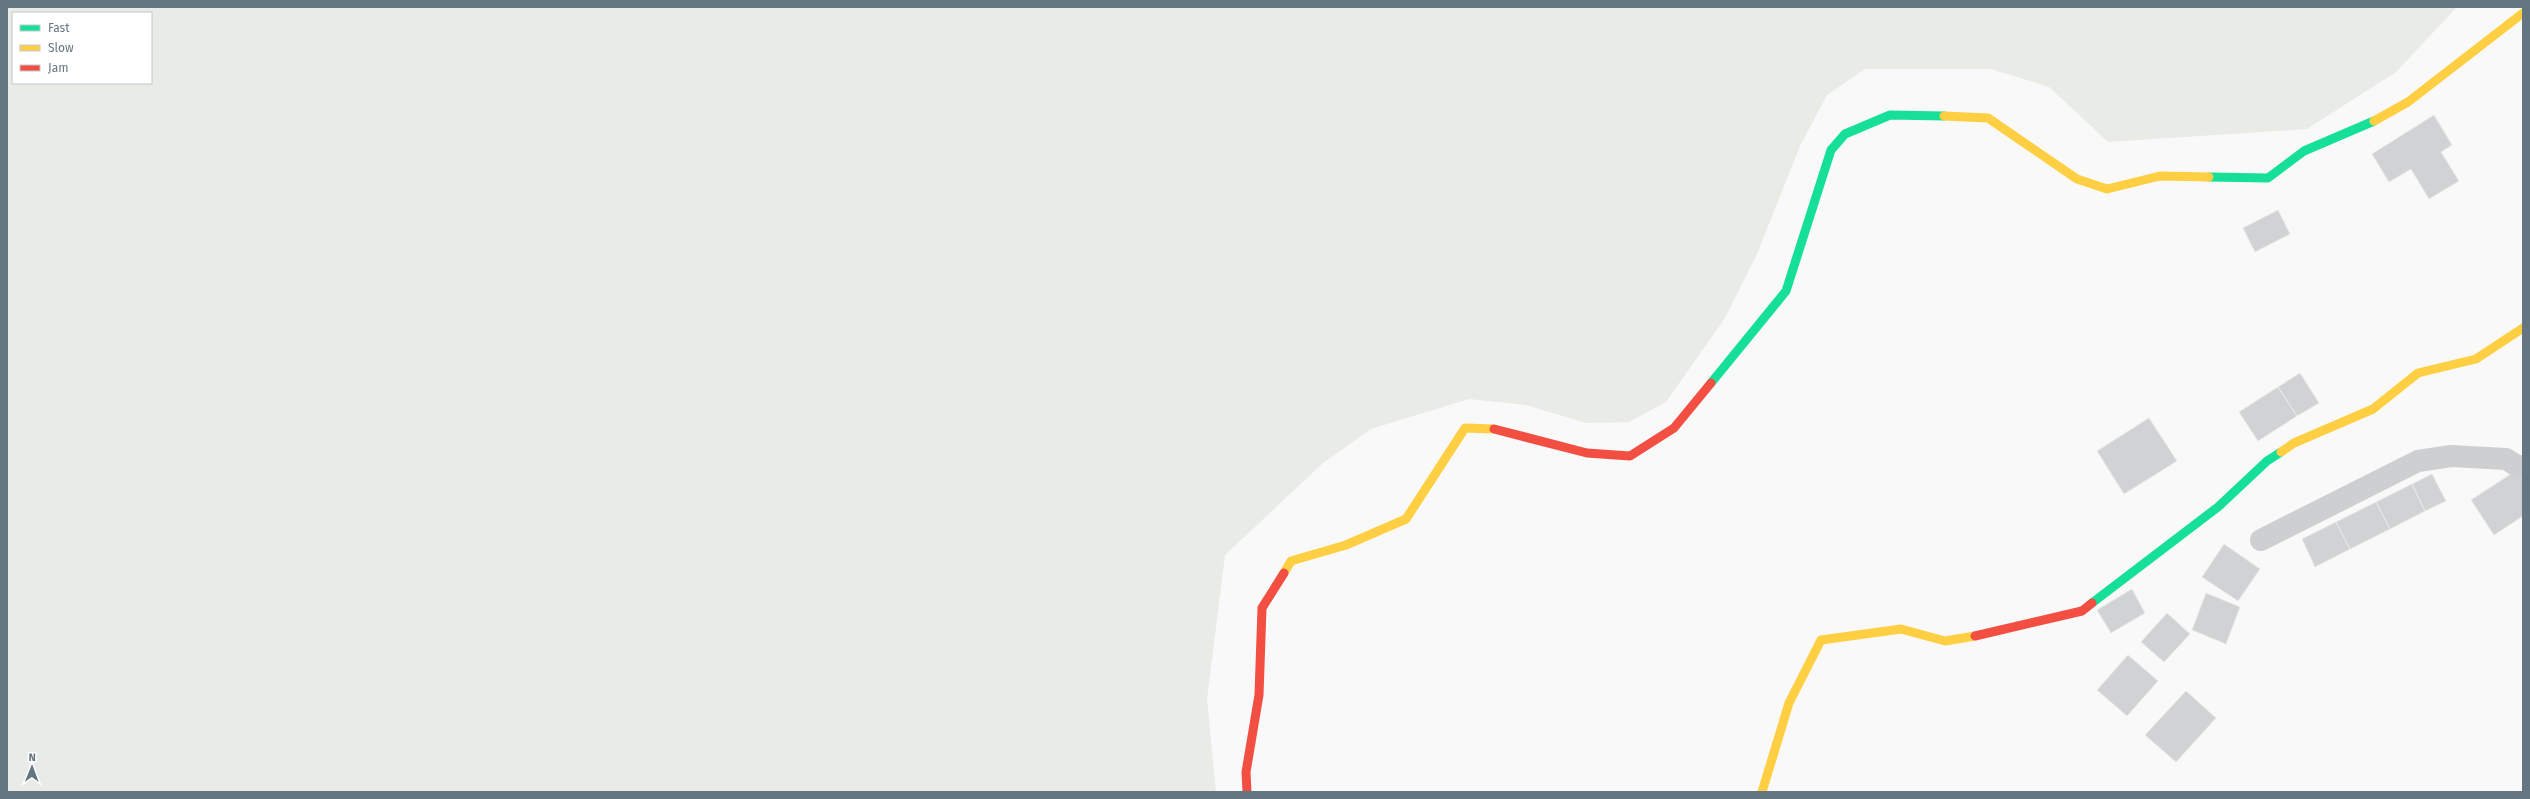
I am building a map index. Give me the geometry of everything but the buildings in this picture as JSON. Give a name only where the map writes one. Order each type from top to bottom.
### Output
[{"type":"street","points":[[1247,792],[1246,772],[1259,695],[1262,608],[1290,562],[1346,545],[1406,519],[1466,428],[1498,429],[1541,442],[1588,453],[1630,456],[1674,428],[1786,291],[1831,150],[1845,134],[1890,115],[1973,116],[1988,118],[2016,140],[2077,179],[2106,189],[2160,176],[2268,178],[2304,151],[2370,123],[2408,102],[2523,13]]},
{"type":"street","points":[[1762,792],[1789,702],[1820,640],[1901,629],[1945,641],[2002,631],[2082,611],[2218,507],[2267,461],[2294,443],[2373,409],[2418,374],[2476,359],[2523,328]]},
{"type":"street","points":[[2261,540],[2418,461],[2451,456],[2506,459],[2517,466],[2523,466]]},
{"type":"shaded area","points":[[7,7],[2457,7],[2396,72],[2307,129],[2108,142],[2049,87],[1991,69],[1865,69],[1827,95],[1800,146],[1757,254],[1725,318],[1666,402],[1629,422],[1586,423],[1526,405],[1469,399],[1371,429],[1323,463],[1225,555],[1207,699],[1216,792],[7,792]]},
{"type":"traffic: fast","points":[[1711,383],[1786,291],[1831,150],[1845,134],[1890,115],[1944,116]]},
{"type":"traffic: fast","points":[[2209,177],[2268,178],[2304,151],[2374,121]]},
{"type":"traffic: fast","points":[[2092,603],[2218,507],[2267,461],[2281,452]]},
{"type":"traffic: slow","points":[[2374,121],[2408,102],[2523,13]]},
{"type":"traffic: slow","points":[[1944,116],[1988,118],[2077,179],[2107,189],[2160,176],[2209,177]]},
{"type":"traffic: slow","points":[[2281,452],[2294,443],[2373,409],[2418,373],[2476,359],[2523,328]]},
{"type":"traffic: slow","points":[[1284,573],[1291,561],[1346,545],[1406,519],[1465,428],[1494,429]]},
{"type":"traffic: slow","points":[[1762,792],[1789,703],[1821,640],[1901,629],[1945,641],[1975,636]]},
{"type":"traffic: jam","points":[[1494,429],[1587,453],[1630,456],[1674,428],[1711,383]]},
{"type":"traffic: jam","points":[[1247,792],[1246,772],[1259,695],[1262,608],[1284,573]]},
{"type":"traffic: jam","points":[[1975,636],[2082,611],[2092,603]]}]
